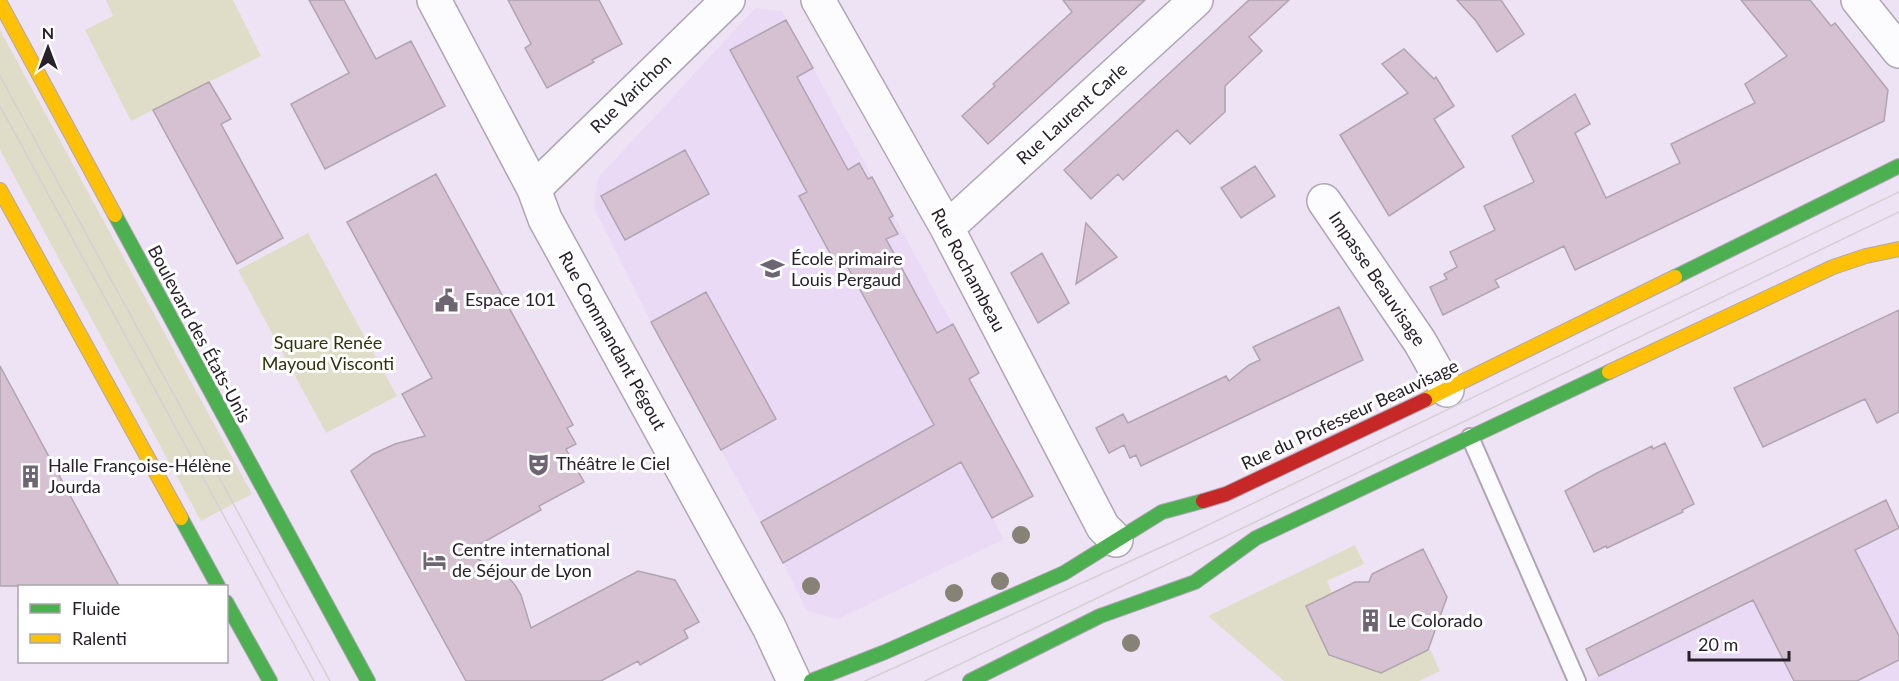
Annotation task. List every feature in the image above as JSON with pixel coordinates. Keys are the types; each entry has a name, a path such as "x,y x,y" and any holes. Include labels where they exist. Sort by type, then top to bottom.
{"street":[{"name":"Rue Commandant Pégout","path":"434,0 534,189 545,219 770,627 794,681"},
{"name":"Rue Varichon","path":"534,189 728,0"},
{"name":"Rue Rochambeau","path":"818,0 947,228 1103,527 1116,540"},
{"name":"Rue Laurent Carle","path":"947,228 1196,0"},
{"path":"1858,0 1899,51"},
{"name":"Boulevard des États-Unis","path":"0,3 368,681"},
{"name":"Rue du Professeur Beauvisage","path":"811,681 885,652 1064,573 1162,512 1226,494 1447,390 1899,166"},
{"path":"0,189 217,585"},
{"name":"Impasse Beauvisage","path":"1324,201 1420,342 1447,390"},
{"path":"970,681 1100,616 1195,582 1256,538 1833,267 1866,256 1899,249"},
{"path":"228,606 270,681"}],"lane":[{"path":"1470,437 1577,681"}],"shaded area":[{"name":"École primaire Louis Pergaud","path":"755,8 782,11 979,373 969,379 1033,496 993,518 1004,539 838,619 807,611 651,322 594,208 598,178"},
{"path":"1899,528 1899,681 1589,681 1787,583"}],"green space":[{"path":"106,0 233,0 261,56 131,121 85,30 113,16"},
{"path":"0,30 252,494 201,521 0,150"},
{"name":"Square Renée Mayoud Visconti","path":"308,233 397,396 326,433 238,270"},
{"path":"1355,545 1364,564 1327,581 1332,593 1306,606 1330,657 1337,653 1376,667 1379,674 1430,649 1440,671 1419,681 1284,681 1208,616"}],"building":[{"path":"309,0 344,0 376,59 411,41 445,106 325,169 291,104 349,73"},
{"path":"508,0 599,0 622,44 547,88 525,48 531,44"},
{"path":"1063,0 1145,0 988,144 962,116 995,86 993,84 1072,12"},
{"path":"1249,0 1289,0 1249,37 1262,51 1225,86 1225,112 1190,144 1177,130 1123,180 1118,174 1091,199 1064,170"},
{"path":"1457,0 1501,0 1524,34 1497,52 1476,21"},
{"path":"1741,0 1810,0 1831,26 1835,23 1888,90 1884,121 1575,270 1564,246 1495,280 1499,287 1443,315 1430,287 1447,279 1444,274 1457,267 1450,252 1495,230 1484,206 1534,182 1512,136 1575,94 1590,124 1575,133 1606,198 1680,163 1671,144 1755,103 1745,84 1787,56"},
{"path":"786,20 813,68 797,77 848,170 859,163 868,179 872,177 893,216 889,218 898,234 886,239 937,333 953,324 979,373 969,379 1033,496 992,518 961,462 783,563 761,522 934,425 846,264 838,268 799,196 807,192 730,50"},
{"path":"1404,49 1434,79 1436,77 1454,106 1434,119 1464,167 1389,216 1340,135 1408,93 1382,64"},
{"path":"209,82 231,119 221,124 283,238 237,264 153,110"},
{"path":"685,150 709,194 625,240 601,196"},
{"path":"1255,166 1275,196 1241,218 1221,188"},
{"path":"436,174 573,425 567,428 576,444 566,449 584,482 539,506 541,510 466,552 508,577 515,585 521,595 531,628 638,571 675,580 699,622 684,630 688,638 640,665 638,661 601,681 466,681 351,471 373,454 395,444 425,436 402,394 432,378 347,222"},
{"path":"1086,223 1117,257 1076,284"},
{"path":"1042,253 1069,303 1038,323 1011,273"},
{"path":"706,292 776,419 721,450 651,322"},
{"path":"1339,307 1363,360 1141,466 1136,455 1130,458 1124,445 1109,453 1096,428 1123,414 1128,423 1226,376 1229,381 1249,365 1260,360 1253,347"},
{"path":"1899,310 1899,412 1877,423 1865,399 1763,447 1734,388"},
{"name":"Halle Françoise-Hélène Jourda","path":"0,366 118,585 0,586"},
{"path":"1665,443 1694,504 1682,510 1683,512 1594,552 1565,491 1652,446 1653,449"},
{"path":"1886,500 1899,528 1855,550 1899,636 1899,660 1857,681 1794,681 1753,600 1599,676 1586,649"},
{"name":"Le Colorado","path":"1423,549 1447,597 1428,650 1381,673 1329,655 1306,606 1355,582 1369,582 1372,574"}],"tram line":[{"path":"0,76 330,681"},
{"path":"0,106 314,681"},
{"path":"865,681 1177,540 1899,192"},
{"path":"925,681 1899,212"}],"traffic: fast":[{"path":"1675,277 1899,166"},
{"path":"115,215 368,681"},
{"path":"970,681 1100,616 1195,582 1256,538 1609,372"},
{"path":"811,681 885,652 1064,573 1162,512 1203,501"},
{"path":"181,518 217,585"},
{"path":"228,606 270,681"}],"traffic: slow":[{"path":"0,3 115,215"},
{"path":"0,190 181,518"},
{"path":"1609,372 1833,267 1866,256 1899,249"},
{"path":"1425,400 1675,277"}],"traffic: jam":[{"path":"1203,501 1226,494 1425,400"}],"place":[{"name":"École primaire Louis Pergaud","path":"773,269"},
{"name":"Espace 101","path":"447,300"},
{"name":"Théâtre le Ciel","path":"538,464"},
{"name":"Halle Françoise-Hélène Jourda","path":"30,476"},
{"name":"Centre international de Séjour de Lyon","path":"434,560"},
{"name":"Le Colorado","path":"1370,621"}]}
